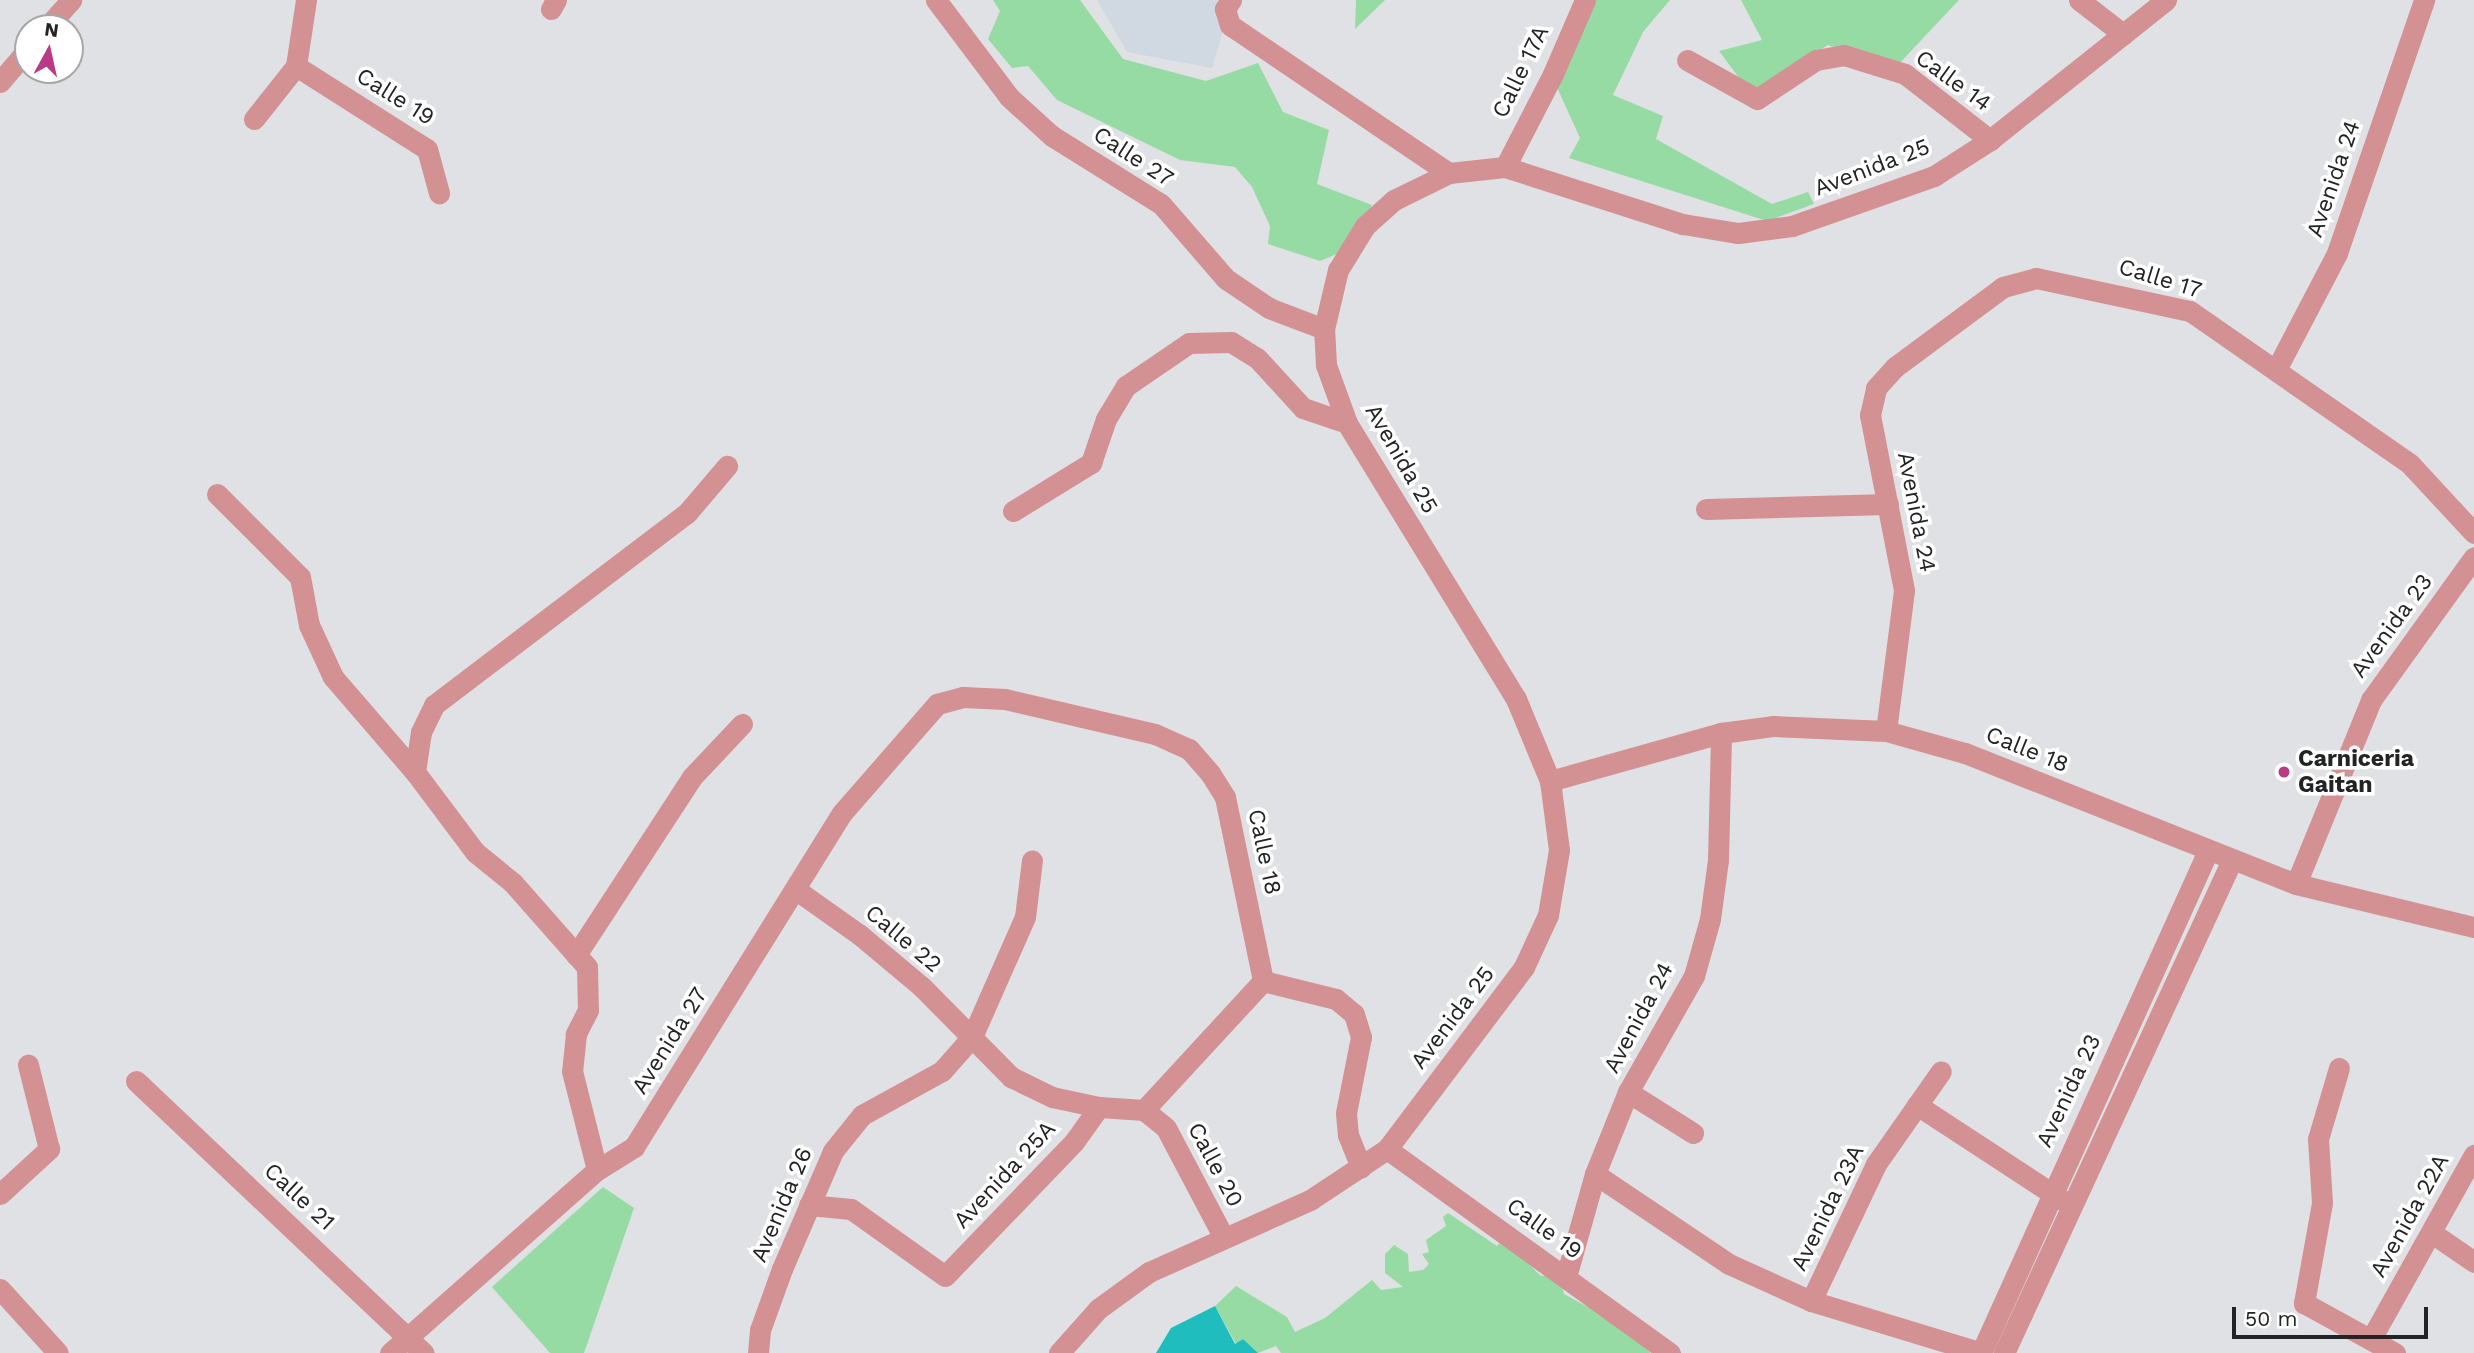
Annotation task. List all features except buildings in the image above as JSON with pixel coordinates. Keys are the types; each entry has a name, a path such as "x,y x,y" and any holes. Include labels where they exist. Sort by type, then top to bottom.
{"street":[{"path":"58,14 71,0"},
{"path":"254,119 296,66 306,0"},
{"name":"Calle 27","path":"936,0 1009,97 1052,136 1161,204 1226,279 1269,308 1324,329"},
{"path":"1231,0 1225,9 1230,25 1449,173"},
{"name":"Calle 17A","path":"1504,167 1553,74 1585,0"},
{"path":"2078,0 2123,34"},
{"name":"Avenida 25","path":"1059,1353 1098,1309 1149,1272 1310,1200 1387,1149 1524,967 1548,915 1559,850 1550,781 1516,699 1347,423 1326,365 1324,329 1338,270 1349,247 1365,226 1394,200 1449,173 1504,167 1683,225 1738,233 1793,226 1934,176 1990,140 2166,0"},
{"name":"Avenida 24","path":"2277,368 2337,253 2424,0"},
{"name":"Calle 14","path":"1687,60 1757,99 1816,60 1844,55 1905,74 1990,140"},
{"path":"0,82 14,66"},
{"name":"Calle 19","path":"296,66 427,149 439,193"},
{"name":"Calle 17","path":"1876,388 1895,367 2003,287 2036,278 2190,311 2277,368 2410,464 2474,533"},
{"path":"1013,511 1091,463 1106,419 1126,386 1189,343 1231,342 1257,358 1303,408 1347,423"},
{"name":"Avenida 24","path":"1876,388 1870,415 1904,590 1886,731"},
{"path":"415,772 421,732 434,705 687,513 727,466"},
{"path":"217,494 300,578 309,625 333,677 415,772 475,852 513,883 587,967 588,1010 576,1034 572,1071 597,1170"},
{"path":"1706,509 1888,504"},
{"name":"Avenida 23","path":"2297,884 2371,700 2474,557"},
{"name":"Calle 18","path":"937,704 963,696 1005,699 1155,734 1189,749 1225,797 1263,981"},
{"name":"Avenida 27","path":"390,1353 597,1170 634,1147 842,813 937,704"},
{"path":"576,955 692,777 742,724"},
{"name":"Calle 18","path":"1550,781 1721,733 1773,726 1886,731 1965,753 2297,884 2474,927"},
{"name":"Avenida 24","path":"1566,1277 1595,1174 1628,1092 1694,976 1710,919 1718,860 1721,733"},
{"name":"Avenida 23","path":"1982,1353 2051,1193 2208,851"},
{"name":"Avenida 26","path":"758,1353 760,1330 833,1151 862,1115 942,1071 972,1037 1025,917 1032,860"},
{"path":"2004,1353 2070,1205 2232,860"},
{"name":"Calle 22","path":"795,889 860,935 972,1037"},
{"path":"972,1037 1011,1077 1052,1097 1099,1107 1144,1110 1263,981 1336,999 1354,1014 1361,1037 1346,1113 1348,1135 1361,1167"},
{"path":"2115,1054 2137,1063"},
{"path":"0,1194 49,1149 29,1065"},
{"path":"2339,1068 2318,1139 2322,1203 2304,1303 2395,1353"},
{"name":"Avenida 23A","path":"1811,1301 1876,1164 1941,1070"},
{"name":"Calle 21","path":"136,1081 410,1336 424,1353"},
{"path":"1628,1092 1693,1133"},
{"path":"1917,1105 2070,1205"},
{"name":"Avenida 25A","path":"809,1205 851,1209 945,1276 1074,1142 1099,1107"},
{"name":"Calle 20","path":"1144,1110 1166,1128 1224,1238"},
{"name":"Calle 19","path":"1387,1149 1670,1353"},
{"name":"Avenida 22A","path":"2371,1339 2432,1233 2444,1203 2474,1155"},
{"path":"1595,1174 1729,1264 1811,1301 1982,1353"},
{"path":"2432,1233 2474,1262"},
{"path":"0,1289 58,1353"}],"shaded area":[{"path":"1097,0 1239,0 1225,24 1212,68 1127,52"}],"green space":[{"path":"993,0 1080,0 1123,59 1206,81 1258,63 1283,112 1329,130 1317,184 1372,205 1351,248 1320,261 1268,244 1270,226 1252,187 1235,167 1180,160 1057,100 1028,66 1012,68 988,39 1000,11"},
{"path":"1356,0 1385,0 1355,29"},
{"path":"1595,0 1670,0 1643,32 1613,95 1663,116 1656,139 1772,204 1808,192 1814,204 1767,221 1569,158 1580,138 1555,83"},
{"path":"1741,0 1959,0 1896,67 1828,45 1751,94 1719,51 1762,40"},
{"path":"603,1187 634,1208 584,1353 550,1353 492,1287"},
{"path":"1448,1213 1497,1246 1503,1239 1541,1276 1559,1274 1564,1294 1619,1324 1651,1353 1281,1353 1276,1346 1258,1353 1243,1339 1236,1344 1215,1306 1236,1286 1287,1317 1295,1332 1325,1318 1372,1280 1381,1290 1403,1287 1385,1273 1385,1254 1394,1245 1408,1254 1409,1272 1423,1270 1429,1264 1422,1254 1429,1252 1426,1240 1446,1226 1443,1217"}],"water":[{"path":"1215,1306 1235,1344 1243,1339 1258,1353 1156,1353 1171,1328"}],"place":[{"name":"Carniceria Gaitan","path":"2284,772"}]}
